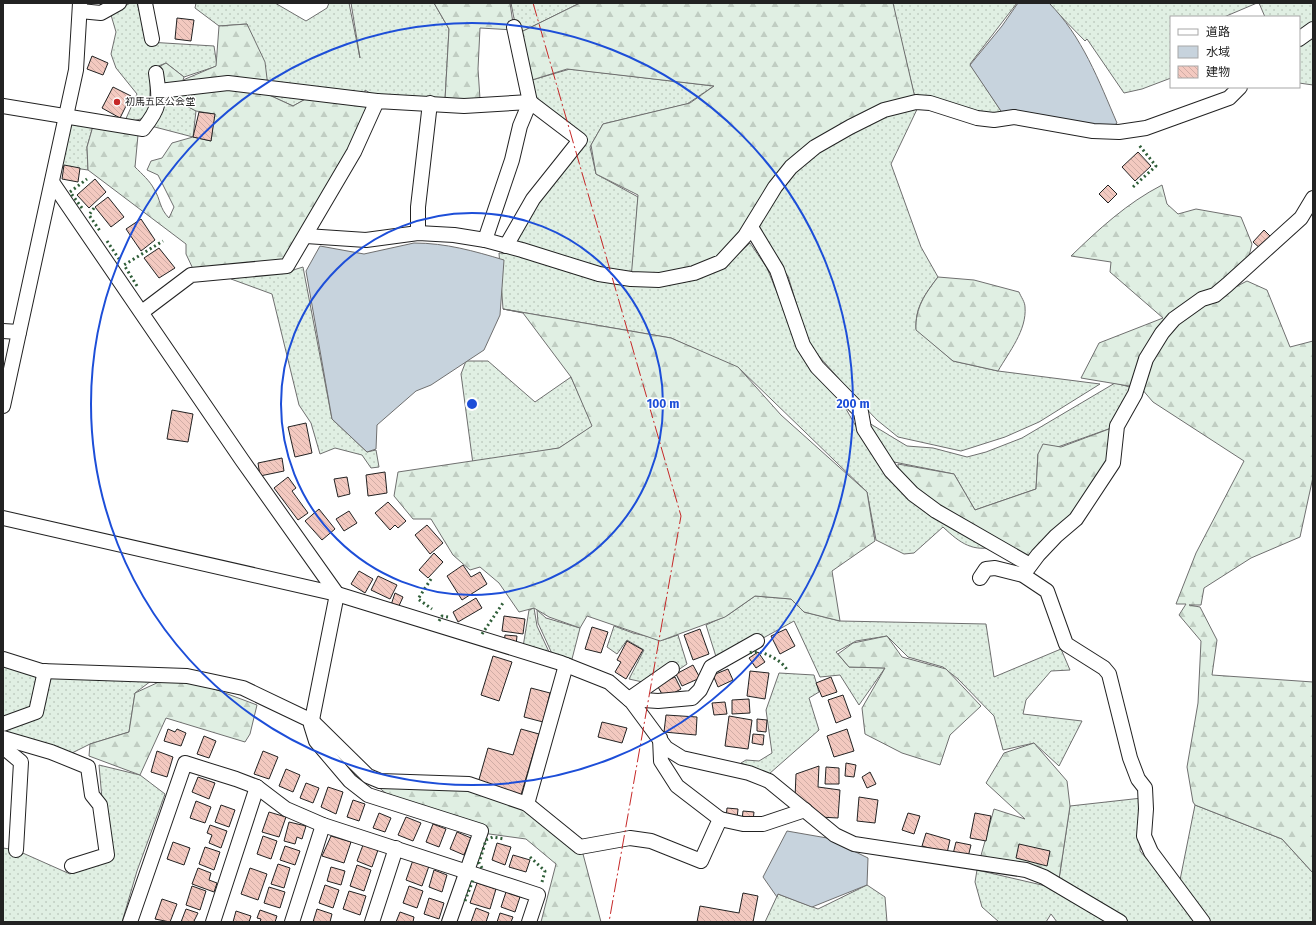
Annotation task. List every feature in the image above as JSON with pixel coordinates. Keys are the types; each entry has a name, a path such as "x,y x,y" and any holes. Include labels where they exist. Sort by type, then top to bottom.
{"street":[{"path":"3,406 76,70 80,7 101,13 119,3"},
{"path":"145,3 152,39"},
{"path":"485,240 512,160 520,126 530,102 514,27"},
{"path":"1300,39 1313,30"},
{"path":"3,106 143,129 154,116 160,99 156,73"},
{"path":"158,91 228,83 376,101 464,106 530,102 580,140 532,199 506,246"},
{"path":"306,236 366,240 418,233 454,235 485,240 599,274 631,279 659,280 694,273 721,262 746,236 774,187 791,167 815,147 884,110 916,102 930,103 982,119 994,120 1014,117 1093,130 1119,132 1146,128 1229,98 1239,88"},
{"path":"142,312 191,275 287,266 354,152 376,101"},
{"path":"418,233 418,206 430,103"},
{"path":"52,182 242,460 337,594 311,725 316,741 350,781 368,795 481,831 449,922"},
{"path":"1027,570 1056,536 1076,519 1113,463 1117,426 1135,394 1146,359 1162,333 1174,319 1202,299 1217,293 1301,218 1313,198"},
{"path":"751,227 777,270 803,345 817,367 861,412 864,429 891,471 913,494 936,511 1027,570 1047,591 1066,644 1104,668 1109,674 1130,758 1138,779 1145,788 1146,809 1144,836 1151,852 1203,922"},
{"path":"3,331 19,332"},
{"path":"3,518 337,594 566,665 609,682 629,699 660,738 666,748 682,758 749,773 769,781 835,834 854,844 1026,870 1044,877 1120,922"},
{"path":"980,578 986,569 995,568 1027,570"},
{"path":"629,699 658,701 692,698 700,690 711,667 757,642"},
{"path":"3,658 21,666 45,671 187,676 243,688 312,721 368,776 380,781 469,784 527,804 580,848 630,838 651,841 701,861 720,819"},
{"path":"527,804 566,665"},
{"path":"629,699 672,669"},
{"path":"3,724 36,712 45,671"},
{"path":"3,738 51,752 88,767 92,795 100,805 107,855 72,866"},
{"path":"660,738 661,761 677,786 720,819 743,824 763,824 805,810"},
{"path":"3,747 21,762 16,850"},
{"path":"130,922 184,763 257,787 286,809 322,825 538,895 529,922"},
{"path":"213,922 257,787"},
{"path":"292,922 322,825"},
{"path":"372,922 396,848"}],"green space":[{"path":"130,3 137,3 148,42 214,46 217,66 184,77 166,63 151,69 149,117 124,123 137,94 116,68 111,54 116,32 111,15"},
{"path":"196,3 275,3 306,21 327,8 329,3 349,3 360,58 351,3 434,3 449,29 445,100 378,98 365,90 365,93 320,91 293,106 269,95 247,24 219,26 195,8"},
{"path":"434,3 510,3 514,30 480,28 478,69 480,99 445,100 449,29"},
{"path":"511,3 580,3 517,34"},
{"path":"580,3 893,3 916,102 838,128 791,167 721,262 631,279 638,195 596,174 591,145 603,124 690,103 714,86 567,69 532,80 515,35"},
{"path":"892,3 1017,3 970,64 1003,114 977,118 920,103 891,164 921,247 938,277 925,295 919,307 916,329 953,361 998,371 1100,384 1039,422 1005,437 961,451 898,437 877,420 857,399 809,345 788,276 751,227 801,159 878,113 916,102"},
{"path":"1048,3 1257,3 1226,16 1170,16 1170,78 1142,89 1124,93 1087,39 1085,41"},
{"path":"1259,3 1313,3 1313,85 1300,83 1300,16 1265,16"},
{"path":"247,24 265,62 269,95 293,106 320,91 377,101 287,266 194,271 186,254 186,244 88,170 87,147 93,126 138,135 135,167 152,186 163,211 169,218 174,207 158,175 147,170 151,161 162,158 172,143 193,137 211,141 214,114 196,111 173,99 176,92 154,89 155,69 166,63 184,77 183,80 216,66 219,26"},
{"path":"570,69 714,86 687,104 603,124 590,147 596,174 638,197 632,276 640,286 685,282 724,267 750,243 767,268 802,354 846,409 865,442 997,546 981,548 967,545 955,538 943,527 914,553 904,554 876,540 867,492 741,370 671,338 503,309 499,253 542,256 511,243 539,194 586,138 535,101 532,80"},
{"path":"163,92 196,111 193,137 151,126"},
{"path":"73,119 93,126 87,147 88,170 60,166"},
{"path":"1162,185 1167,204 1178,214 1196,209 1241,217 1252,244 1246,268 1179,316 1247,281 1267,290 1290,347 1313,341 1313,477 1300,537 1251,558 1204,588 1201,605 1189,605 1200,607 1217,640 1212,675 1313,682 1313,873 1282,839 1195,805 1193,802 1187,767 1198,703 1201,641 1179,615 1186,604 1176,604 1196,553 1244,461 1153,402 1141,388 1081,378 1099,343 1163,318 1110,272 1111,262 1071,256 1125,208"},
{"path":"303,267 332,419 367,452 376,450 379,467 371,468 362,455 335,448 320,454 311,423 299,405 272,294 231,279 227,274 290,271"},
{"path":"938,277 974,280 1019,292 1025,305 1023,324 1016,340 998,371 953,361 916,330 919,308 929,289"},
{"path":"503,309 671,338 738,367 781,415 867,492 875,541 832,571 840,621 804,612 791,599 755,596 725,617 660,641 587,616 580,628 549,617 534,608 519,612 499,583 480,567 470,570 453,555 431,519 413,519 394,496 398,472 559,448 592,426 571,377 523,313"},
{"path":"466,361 488,361 535,402 571,377 593,426 559,448 473,464 461,374"},
{"path":"1115,383 1137,389 1117,426 1038,454 1036,489 975,510 954,474 889,461 869,423 907,446 933,448 967,457 986,452 1022,438"},
{"path":"1117,426 1113,463 1030,565 898,478 898,464 954,474 975,510 1036,489 1038,454 1043,444 1061,447"},
{"path":"755,596 792,599 804,612 840,621 986,624 994,677 1061,649 1070,670 1051,671 1026,700 1023,714 1082,721 1059,766 1034,743 1003,750 994,716 958,679 943,667 908,657 887,636 856,641 836,652 849,667 885,668 859,705 840,675 820,677 794,621 718,663 706,625 728,615"},
{"path":"534,608 537,626 550,654 523,647 529,610"},
{"path":"537,610 546,618 580,628 572,659 554,658 538,623"},
{"path":"614,626 633,633 663,640 678,635 687,664 656,685 629,679 644,650 627,640 617,654 607,647"},
{"path":"887,636 902,657 946,669 981,706 950,735 940,765 902,753 865,734 862,708 885,668 849,667 838,654 853,643"},
{"path":"3,658 41,671 159,675 135,693 129,732 90,744 70,754 3,737"},
{"path":"779,673 814,675 819,692 809,698 819,730 769,774 741,763 746,760 759,761 772,753 766,710"},
{"path":"172,676 217,690 257,705 250,734 245,742 166,718 140,775 89,756 90,744 129,732 135,693"},
{"path":"1034,743 1067,781 1070,806 1059,879 980,859 994,809 1025,819 986,783 1004,753"},
{"path":"99,765 140,775 165,794 137,871 122,922 3,922 3,848 16,850 70,874 107,855"},
{"path":"377,786 472,787 530,812 567,845 583,854 601,922 541,922 556,864 526,839 482,833 388,795"},
{"path":"1142,798 1140,851 1202,922 1057,922 1051,914 1046,922 999,922 982,907 975,882 977,870 1046,886 1059,879 1070,806"},
{"path":"1195,805 1282,839 1313,873 1313,922 1209,922 1179,885"},
{"path":"867,885 885,897 887,922 765,922 778,894 818,909"}],"water":[{"path":"1018,3 1049,3 1061,16 1080,44 1096,75 1117,123 1112,127 1003,114 970,65 1002,26"},
{"path":"414,243 449,246 504,260 500,315 484,350 431,385 416,391 377,425 376,449 367,452 332,419 306,271 320,246 364,254"},
{"path":"787,831 827,838 868,858 867,885 812,907 778,894 777,897 763,877"}],"building":[{"path":"177,18 194,20 191,41 175,39"},
{"path":"92,56 108,63 103,75 87,69"},
{"name":"初馬五区公会堂","path":"113,87 131,96 120,118 102,108"},
{"path":"199,112 215,114 211,141 193,137"},
{"path":"1138,152 1151,166 1135,181 1122,167"},
{"path":"64,165 80,168 78,182 62,179"},
{"path":"95,179 106,192 89,208 77,195"},
{"path":"1108,185 1117,194 1108,203 1099,194"},
{"path":"108,197 124,217 111,227 95,207"},
{"path":"141,219 155,240 141,251 126,229"},
{"path":"1264,230 1272,238 1261,249 1253,242"},
{"path":"159,248 175,268 159,278 144,258"},
{"path":"172,410 193,414 188,442 167,439"},
{"path":"306,423 312,453 295,457 288,427"},
{"path":"282,458 284,471 260,476 258,463"},
{"path":"385,472 387,493 368,496 366,475"},
{"path":"288,477 296,488 292,491 308,513 298,520 274,488"},
{"path":"347,477 350,494 338,497 334,479"},
{"path":"388,502 406,521 398,528 395,525 390,530 375,513"},
{"path":"319,509 335,529 322,540 305,521"},
{"path":"349,511 357,523 344,531 336,519"},
{"path":"427,525 443,543 430,554 415,535"},
{"path":"434,553 443,562 428,578 419,570"},
{"path":"463,565 471,577 480,572 487,584 462,600 447,576"},
{"path":"359,571 373,579 365,593 351,584"},
{"path":"378,576 397,585 390,599 371,590"},
{"path":"395,593 403,597 398,608 391,605"},
{"path":"476,598 482,608 458,622 453,612"},
{"path":"504,616 525,619 523,634 502,631"},
{"path":"592,627 608,632 601,653 585,649"},
{"path":"700,629 709,654 693,660 684,635"},
{"path":"786,629 795,646 780,654 771,636"},
{"path":"505,635 517,636 516,645 504,644"},
{"path":"627,641 643,650 626,679 615,672 621,662 617,660"},
{"path":"758,652 765,662 756,668 749,658"},
{"path":"493,656 512,662 499,701 481,695"},
{"path":"693,665 700,678 682,686 676,674"},
{"path":"728,669 733,680 718,687 713,675"},
{"path":"750,671 769,673 765,699 747,696"},
{"path":"675,677 681,689 664,698 657,685"},
{"path":"831,677 837,692 822,697 816,683"},
{"path":"531,688 550,693 543,722 524,717"},
{"path":"843,695 851,717 836,723 828,700"},
{"path":"749,699 750,713 732,714 732,700"},
{"path":"725,702 727,714 714,715 712,703"},
{"path":"666,715 697,717 696,735 664,732"},
{"path":"729,716 752,720 748,749 725,746"},
{"path":"757,719 767,720 766,732 757,731"},
{"path":"602,722 627,728 622,743 598,737"},
{"path":"168,729 175,732 177,729 186,733 181,746 164,741"},
{"path":"521,729 539,734 521,795 478,783 488,748 513,755"},
{"path":"847,729 854,751 834,757 827,736"},
{"path":"753,734 764,735 763,745 752,743"},
{"path":"204,736 216,741 209,758 197,754"},
{"path":"157,751 173,757 167,777 151,772"},
{"path":"263,751 278,757 269,779 254,774"},
{"path":"846,763 856,765 854,777 845,776"},
{"path":"819,766 818,787 840,790 838,818 819,817 795,798 796,774"},
{"path":"826,767 839,768 839,784 825,784"},
{"path":"286,769 300,775 293,792 279,786"},
{"path":"870,772 876,784 867,788 862,777"},
{"path":"198,777 215,783 209,799 192,792"},
{"path":"306,783 319,788 313,803 300,798"},
{"path":"328,787 343,792 336,814 321,807"},
{"path":"859,797 878,800 875,823 857,821"},
{"path":"353,800 365,804 359,821 347,817"},
{"path":"196,801 211,807 205,823 190,818"},
{"path":"221,805 235,810 229,827 215,822"},
{"path":"727,808 738,809 737,819 726,818"},
{"path":"743,811 754,812 753,821 742,820"},
{"path":"269,812 286,817 279,837 262,832"},
{"path":"379,813 391,818 385,832 373,828"},
{"path":"908,813 920,816 914,834 902,830"},
{"path":"975,813 991,816 986,841 970,838"},
{"path":"406,817 421,823 413,841 398,835"},
{"path":"289,822 306,826 302,839 297,837 295,844 284,841"},
{"path":"433,824 446,829 439,847 426,842"},
{"path":"210,825 227,831 221,848 209,843 212,835 207,833"},
{"path":"457,832 471,838 464,855 450,849"},
{"path":"926,833 950,840 947,853 922,846"},
{"path":"263,836 277,841 271,859 257,854"},
{"path":"331,836 351,842 344,863 322,856"},
{"path":"173,842 190,848 184,865 167,859"},
{"path":"956,842 971,845 968,857 953,854"},
{"path":"497,843 511,847 505,865 492,860"},
{"path":"1019,844 1050,851 1047,866 1016,858"},
{"path":"363,845 378,850 372,867 357,861"},
{"path":"285,846 300,851 295,865 280,860"},
{"path":"205,847 220,852 214,870 199,864"},
{"path":"513,855 530,860 526,872 509,867"},
{"path":"413,860 429,866 422,886 406,880"},
{"path":"278,864 290,868 284,888 271,884"},
{"path":"357,865 371,870 364,891 350,886"},
{"path":"331,867 345,871 341,885 327,881"},
{"path":"198,868 211,873 209,880 217,883 214,892 192,884"},
{"path":"250,868 267,874 258,900 241,894"},
{"path":"434,870 447,875 442,892 429,887"},
{"path":"477,883 496,889 490,909 470,903"},
{"path":"325,885 339,890 333,908 319,903"},
{"path":"192,886 206,891 200,910 186,905"},
{"path":"409,886 423,891 417,908 403,903"},
{"path":"269,887 285,892 280,908 264,903"},
{"path":"349,891 366,896 360,915 343,909"},
{"path":"506,892 520,897 515,912 501,907"},
{"path":"743,893 758,896 753,922 697,922 700,906 739,913"},
{"path":"429,898 444,903 439,919 424,914"},
{"path":"162,899 177,904 170,922 155,919"},
{"path":"476,908 489,913 486,922 471,922"},
{"path":"186,909 198,913 194,921 196,922 181,922"},
{"path":"317,909 332,914 330,922 313,922"},
{"path":"260,910 277,916 275,922 260,922 261,919 257,918"},
{"path":"236,911 251,916 249,922 233,922"},
{"path":"400,912 414,917 413,922 396,922"},
{"path":"500,913 513,917 511,922 497,922"}],"hedge":[{"path":"1133,187 1156,166 1139,145"},
{"path":"82,208 70,192 87,179"},
{"path":"94,208 89,215 100,231"},
{"path":"107,241 119,259"},
{"path":"137,286 124,265 163,241"},
{"path":"431,579 418,599 432,609"},
{"path":"482,634 503,603"},
{"path":"439,621 442,616 448,617"},
{"path":"750,653 759,652 771,656 785,666 787,670"},
{"path":"482,868 479,863 486,840 493,837 504,839"},
{"path":"530,857 545,871 542,882"},
{"path":"465,901 473,880 475,881"}],"power":[{"path":"533,3 681,516 609,922"}],"place":[{"name":"初馬五区公会堂","path":"117,102"}]}
